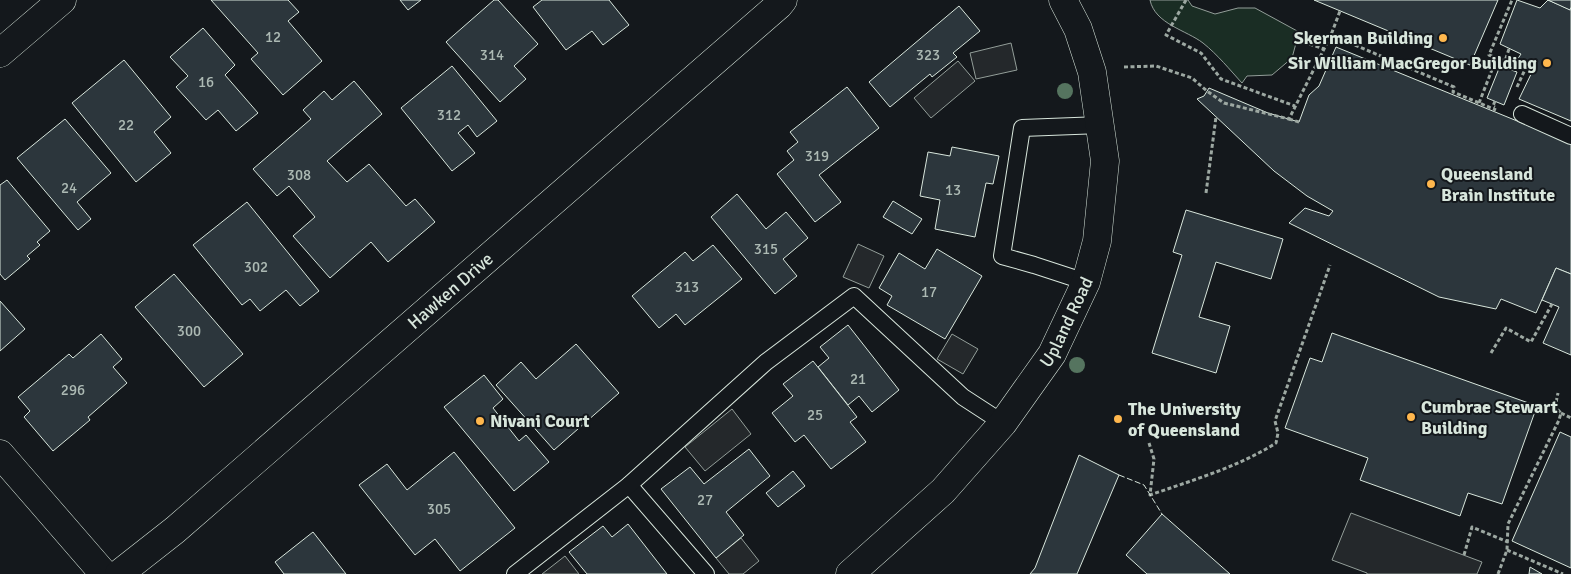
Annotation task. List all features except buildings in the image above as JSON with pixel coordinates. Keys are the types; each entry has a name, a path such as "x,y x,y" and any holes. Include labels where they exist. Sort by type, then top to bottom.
{"street":[{"path":"0,53 62,0"},
{"name":"Upland Road","path":"850,574 943,491 1003,423 1052,354 1086,282 1097,241 1105,161 1092,72 1078,29 1063,0"},
{"name":"Hawken Drive","path":"119,574 175,530 785,2"},
{"path":"0,454 104,574"}],"lane":[{"path":"1522,114 1571,136"},
{"path":"1086,282 1002,256 1022,128 1101,125"},
{"path":"515,574 629,485 766,362 854,296 962,397 1003,423"},
{"path":"629,485 706,574"}],"path":[{"path":"1186,0 1166,35 1202,54 1221,79 1296,106"},
{"path":"1509,49 1505,61 1489,55 1512,0"},
{"path":"1289,118 1331,35 1340,11"},
{"path":"1331,35 1432,78"},
{"path":"1297,40 1324,49"},
{"path":"1479,103 1497,57"},
{"path":"1516,91 1527,65"},
{"path":"1130,66 1156,66 1192,78 1207,92 1224,103 1299,122"},
{"path":"1206,193 1216,117"},
{"path":"1149,443 1154,459 1150,495 1211,473 1263,451 1276,442 1278,433 1275,421 1330,266"},
{"path":"1491,353 1506,328 1531,342 1552,304"},
{"path":"1558,393 1555,407 1561,413 1571,418"},
{"path":"1498,574 1507,550 1508,524 1561,413"},
{"path":"1464,554 1472,528 1508,542"},
{"path":"1507,550 1563,574"}],"green space":[{"path":"1150,0 1188,0 1192,6 1215,14 1238,8 1255,8 1299,32 1292,58 1272,75 1247,76 1242,83 1203,43 1164,21 1153,8"}],"shaded area":[{"path":"1011,43 1017,70 976,79 970,53"},
{"path":"958,61 975,81 931,118 914,98"},
{"path":"858,244 884,256 869,288 843,277"},
{"path":"952,334 978,349 963,374 937,359"},
{"path":"732,409 751,434 705,471 685,447"},
{"path":"1351,513 1482,562 1477,574 1367,574 1332,560"},
{"path":"741,538 759,561 743,574 729,574 716,558"},
{"path":"565,556 579,574 542,574"}],"fence":[{"path":"1119,475 1144,485 1162,514"}],"place":[{"name":"Skerman Building","path":"1443,38"},
{"name":"Sir William MacGregor Building","path":"1547,63"},
{"name":"Queensland Brain Institute","path":"1431,184"},
{"name":"Cumbrae Stewart Building","path":"1411,417"},
{"name":"The University of Queensland","path":"1118,419"},
{"name":"Nivani Court","path":"480,421"}]}
